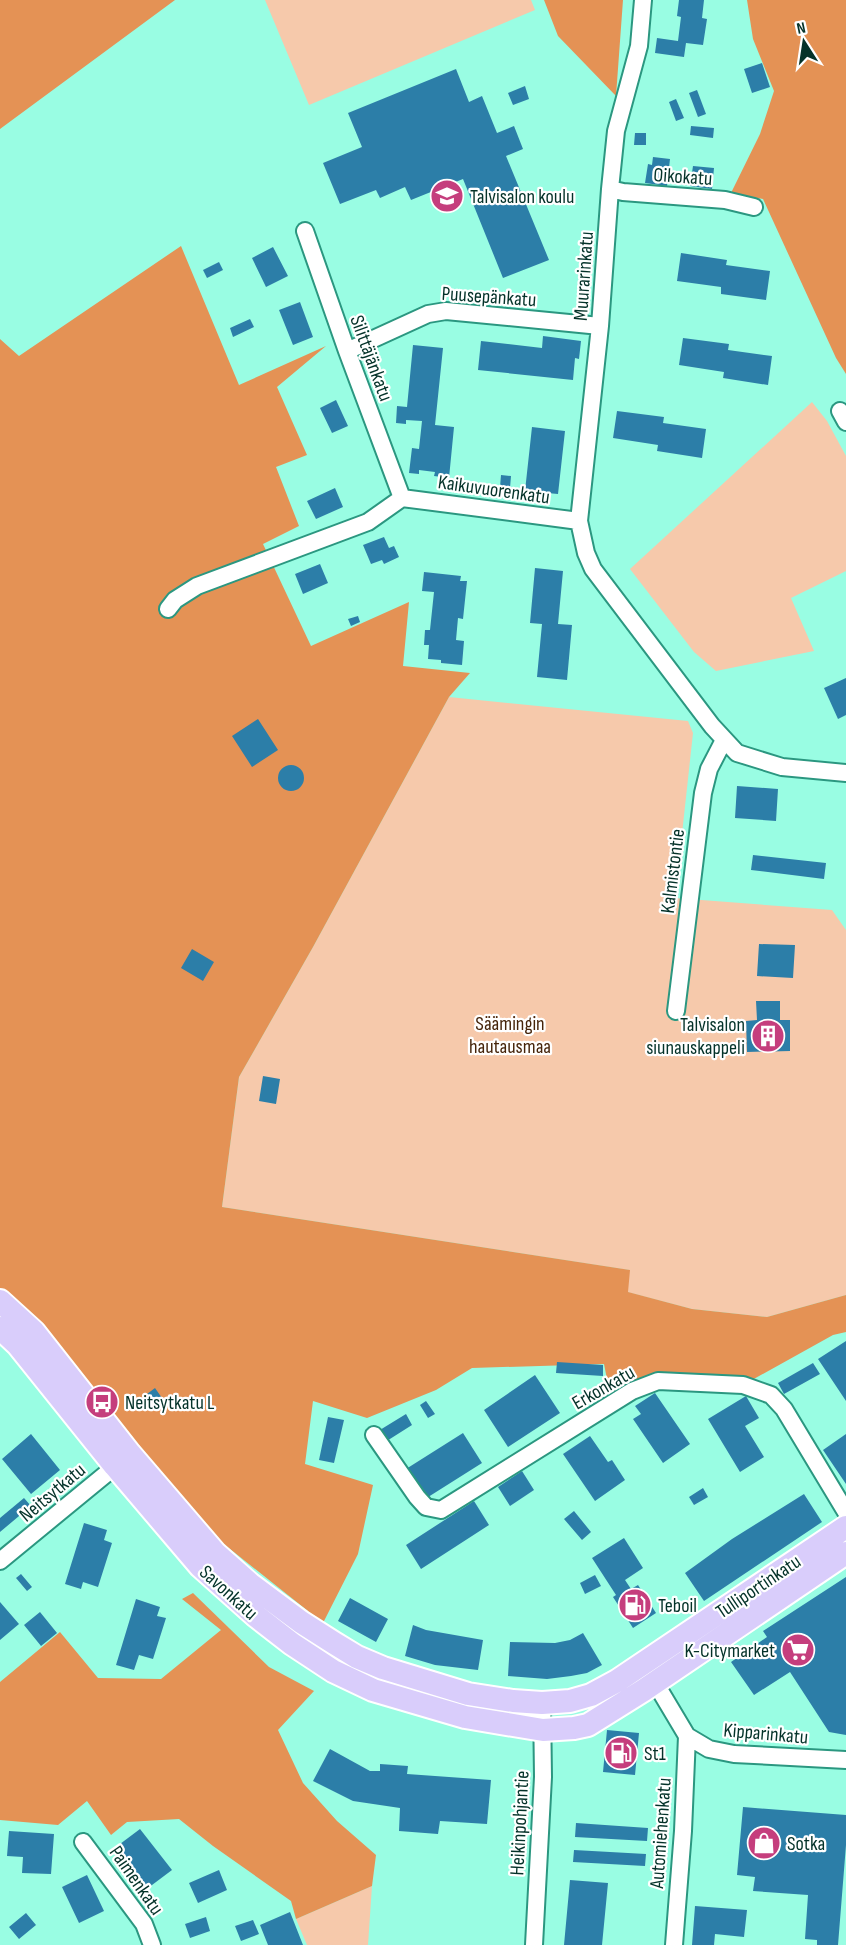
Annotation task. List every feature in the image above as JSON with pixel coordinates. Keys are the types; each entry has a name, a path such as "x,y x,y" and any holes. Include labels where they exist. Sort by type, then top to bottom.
{"main road":[{"name":"Savonkatu","path":"0,1301 34,1332 200,1566 256,1616 292,1644 333,1671 373,1690 465,1717 543,1730"},
{"name":"Savonkatu","path":"0,1328 123,1460 216,1553 250,1584 301,1622 357,1657 383,1668 468,1694 542,1703"},
{"name":"Tulliportinkatu","path":"543,1730 588,1725 649,1673 846,1527"},
{"name":"Tulliportinkatu","path":"542,1703 570,1701 591,1695 616,1681 649,1673 846,1553"}],"street":[{"name":"Muurarinkatu","path":"579,521 600,326 609,189 616,131 639,46 643,0"},
{"name":"Oikokatu","path":"609,189 725,200 754,207"},
{"name":"Silittäjänkatu","path":"305,231 402,498"},
{"name":"Puusepänkatu","path":"347,351 428,314 447,311 600,326"},
{"name":"Kaikuvuorenkatu","path":"402,498 579,521"},
{"path":"168,609 175,600 197,586 368,522 402,498"},
{"path":"579,521 586,553 593,569 712,726 737,753 782,767 846,773"},
{"name":"Kalmistontie","path":"676,1011 703,793 709,769 724,740"},
{"name":"Erkonkatu","path":"374,1435 417,1497 426,1507 441,1510 632,1391 658,1381 743,1385 771,1395 784,1409 846,1512"},
{"name":"Neitsytkatu","path":"0,1562 123,1460"},
{"path":"649,1673 687,1736"},
{"name":"Heikinpohjantie","path":"534,1945 543,1777 542,1703"},
{"name":"Kipparinkatu","path":"687,1736 709,1749 734,1754 846,1760"},
{"name":"Automiehenkatu","path":"674,1945 683,1831 687,1736"},
{"name":"Paimenkatu","path":"83,1842 144,1924 152,1945"}],"green space":[{"path":"265,0 531,0 535,10 309,105"},
{"path":"812,402 827,421 846,456 846,571 791,598 814,651 716,671 694,652 630,569"},
{"name":"Säämingin hautausmaa","path":"449,697 688,721 693,733 675,898 832,910 846,930 846,1295 767,1317 692,1309 627,1292 629,1270 222,1207 239,1077 313,947"},
{"path":"372,1886 368,1945 307,1945 296,1919"}],"shaded area":[{"path":"0,0 175,0 0,129"},
{"path":"544,0 623,0 616,96 558,36"},
{"path":"747,0 846,0 846,374 836,358 763,199 731,193 760,134 774,91 753,39"},
{"path":"181,246 239,385 326,346 277,387 307,455 276,467 299,526 263,544 311,646 409,602 403,666 470,673 449,697 313,947 239,1077 222,1207 630,1270 628,1292 692,1309 767,1317 846,1295 846,1332 833,1335 743,1385 658,1381 612,1404 604,1364 472,1368 436,1390 367,1418 313,1401 305,1464 373,1485 358,1554 323,1623 215,1537 160,1475 41,1324 0,1289 0,339 19,356"},
{"path":"193,1593 269,1667 314,1691 278,1730 303,1783 337,1821 376,1855 372,1886 296,1919 291,1901 179,1819 127,1822 111,1835 87,1801 58,1825 0,1820 0,1682 60,1632 98,1678 161,1679 221,1630 182,1599"}],"building":[{"path":"679,0 704,0 702,18 707,19 703,45 686,43 684,57 655,53 657,38 678,41 681,17 677,16"},
{"path":"762,63 770,87 752,93 744,69"},
{"path":"456,69 469,102 482,96 497,133 514,126 523,149 506,156 549,260 503,278 463,179 411,200 405,187 380,198 376,190 340,204 323,163 362,147 348,113"},
{"path":"525,86 529,99 513,105 508,93"},
{"path":"697,90 706,114 698,117 689,93"},
{"path":"676,99 684,118 676,121 669,102"},
{"path":"691,126 714,128 713,138 690,135"},
{"path":"635,133 646,133 646,145 634,145"},
{"path":"653,157 670,159 667,186 645,183 648,164 652,165"},
{"path":"693,166 714,168 712,189 690,186"},
{"path":"273,247 288,276 266,287 252,258"},
{"path":"681,253 727,260 726,265 770,271 766,300 721,294 721,287 677,281"},
{"path":"219,262 223,270 207,278 203,270"},
{"path":"300,302 313,337 293,345 279,310"},
{"path":"250,319 254,327 233,337 230,328"},
{"path":"543,336 581,341 579,359 575,358 573,380 478,370 481,341 542,348"},
{"path":"683,338 729,344 728,350 772,356 768,385 723,378 724,372 679,365"},
{"path":"413,345 443,348 435,425 454,427 449,478 434,476 435,472 419,470 419,474 409,473 412,448 419,449 422,421 406,420 406,424 396,423 397,406 407,407"},
{"path":"336,400 348,426 332,433 320,408"},
{"path":"617,411 664,417 663,423 706,429 702,458 657,451 658,445 613,438"},
{"path":"532,427 565,431 558,494 525,491"},
{"path":"501,475 511,476 510,488 500,487"},
{"path":"335,488 343,507 316,519 307,501"},
{"path":"384,537 389,548 394,546 399,557 384,564 382,560 371,564 363,545"},
{"path":"320,564 328,583 303,594 295,574"},
{"path":"535,568 563,571 558,624 572,625 567,680 537,677 542,624 530,623"},
{"path":"424,572 461,576 460,581 467,581 463,619 458,618 456,640 464,641 462,665 428,659 429,645 424,645 425,630 430,630 434,592 422,591"},
{"path":"358,616 360,622 351,626 348,619"},
{"path":"846,678 846,715 838,719 824,688"},
{"path":"258,719 278,750 252,767 232,736"},
{"path":"291,765 300,769 304,778 300,787 291,791 282,787 278,778 282,769"},
{"path":"737,786 778,789 776,821 735,818"},
{"path":"753,855 826,863 824,879 751,870"},
{"path":"759,944 795,945 793,978 757,976"},
{"path":"192,949 214,962 203,981 181,968"},
{"name":"Talvisalon siunauskappeli","path":"756,1001 780,1001 780,1020 790,1020 790,1051 747,1052 746,1021 757,1020"},
{"path":"263,1076 280,1079 276,1104 259,1101"},
{"path":"846,1341 846,1401 818,1359"},
{"path":"557,1362 603,1365 603,1376 556,1373"},
{"path":"813,1363 820,1374 784,1394 778,1383"},
{"path":"535,1375 560,1413 508,1447 484,1410"},
{"path":"155,1388 162,1398 154,1403 147,1394"},
{"path":"655,1393 690,1444 663,1463 633,1419 641,1414 635,1406"},
{"path":"746,1396 759,1418 745,1426 764,1457 740,1472 708,1419"},
{"path":"426,1401 435,1414 428,1418 420,1405"},
{"path":"406,1414 412,1425 382,1444 375,1433"},
{"path":"328,1417 344,1420 334,1463 319,1460"},
{"path":"463,1433 482,1463 425,1499 406,1469"},
{"path":"31,1434 60,1470 31,1494 2,1459"},
{"path":"846,1434 846,1484 823,1450"},
{"path":"590,1436 608,1462 612,1460 625,1480 595,1501 563,1454"},
{"path":"522,1471 534,1490 510,1506 498,1487"},
{"path":"703,1488 708,1497 694,1505 689,1497"},
{"path":"804,1494 822,1522 704,1601 685,1573 732,1539"},
{"path":"24,1498 31,1506 0,1532 0,1518"},
{"path":"474,1501 489,1525 421,1569 406,1545"},
{"path":"574,1511 591,1532 582,1540 564,1519"},
{"path":"84,1523 107,1530 104,1540 112,1543 98,1587 83,1582 81,1589 65,1584"},
{"path":"624,1538 643,1568 625,1580 631,1589 638,1585 656,1613 633,1628 613,1597 616,1595 592,1558"},
{"path":"21,1574 32,1587 27,1591 16,1578"},
{"path":"595,1575 601,1586 585,1594 580,1583"},
{"name":"K-Citymarket","path":"846,1577 846,1735 829,1732 790,1672 754,1695 731,1662 767,1637 763,1631"},
{"path":"350,1598 388,1619 376,1642 338,1621"},
{"path":"136,1599 160,1607 157,1616 166,1618 153,1659 139,1655 134,1670 116,1665"},
{"path":"0,1602 19,1624 0,1640"},
{"path":"40,1612 57,1633 41,1646 24,1625"},
{"path":"413,1625 426,1630 483,1640 478,1670 435,1665 405,1656"},
{"path":"583,1633 602,1665 587,1673 547,1679 508,1676 510,1642 555,1643 570,1640"},
{"name":"St1","path":"607,1730 639,1733 635,1775 603,1772"},
{"path":"330,1749 370,1771 380,1771 380,1764 408,1766 407,1774 491,1780 487,1824 440,1821 438,1834 399,1831 400,1808 353,1801 313,1781"},
{"path":"743,1807 846,1815 846,1845 838,1945 817,1945 817,1940 805,1939 808,1895 753,1891 755,1877 737,1875"},
{"path":"576,1823 648,1828 647,1841 575,1837"},
{"path":"140,1829 172,1870 148,1888 116,1847"},
{"path":"9,1831 54,1834 51,1874 22,1873 23,1857 7,1856"},
{"path":"574,1850 646,1854 645,1866 573,1862"},
{"path":"219,1870 227,1890 198,1903 189,1883"},
{"path":"87,1875 104,1911 79,1923 62,1887"},
{"path":"570,1880 608,1883 602,1945 564,1945"},
{"path":"695,1906 747,1910 744,1937 715,1934 714,1945 692,1945"},
{"path":"290,1912 303,1945 268,1945 260,1925"},
{"path":"26,1913 36,1925 19,1939 9,1927"},
{"path":"206,1917 210,1931 190,1938 185,1924"},
{"path":"253,1920 259,1934 241,1941 235,1926"}],"place":[{"name":"Talvisalon koulu","path":"447,196"},
{"name":"Talvisalon siunauskappeli","path":"768,1036"},
{"name":"Neitsytkatu L","path":"102,1402"},
{"name":"Teboil","path":"635,1605"},
{"name":"K-Citymarket","path":"798,1650"},
{"name":"St1","path":"621,1753"},
{"name":"Sotka","path":"764,1843"}]}
